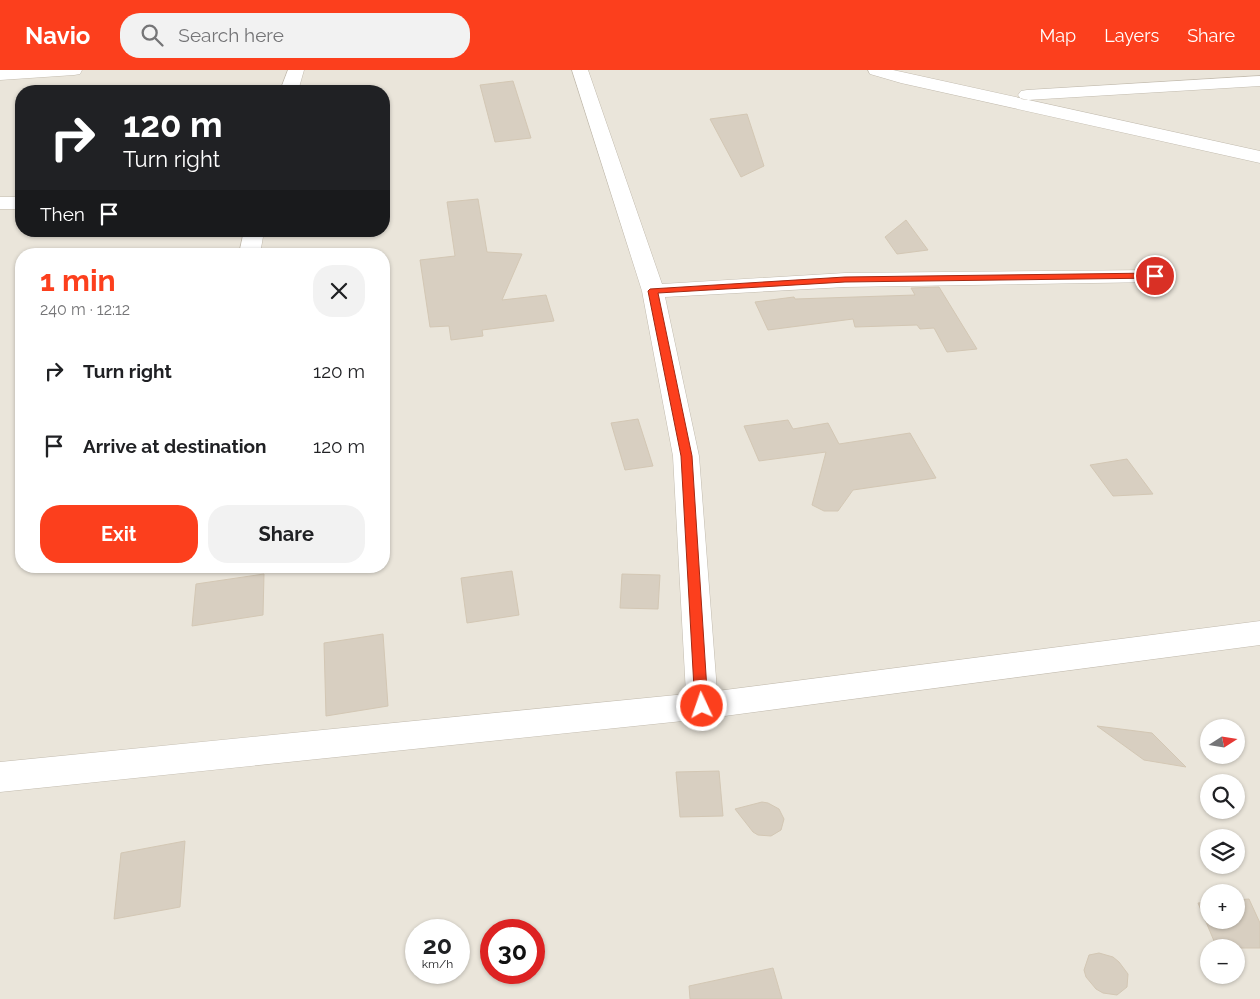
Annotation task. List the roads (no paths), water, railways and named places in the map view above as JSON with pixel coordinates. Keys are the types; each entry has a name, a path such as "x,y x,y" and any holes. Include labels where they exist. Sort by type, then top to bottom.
{"street":[{"path":"0,75 74,70"},
{"path":"291,85 296,70"},
{"path":"580,70 653,291 686,456 702,706"},
{"path":"876,70 901,78 996,97 1260,157"},
{"path":"996,97 1260,81"},
{"path":"0,203 15,203"},
{"path":"653,291 845,280 1155,276"},
{"path":"0,778 702,706 1260,632"}]}
